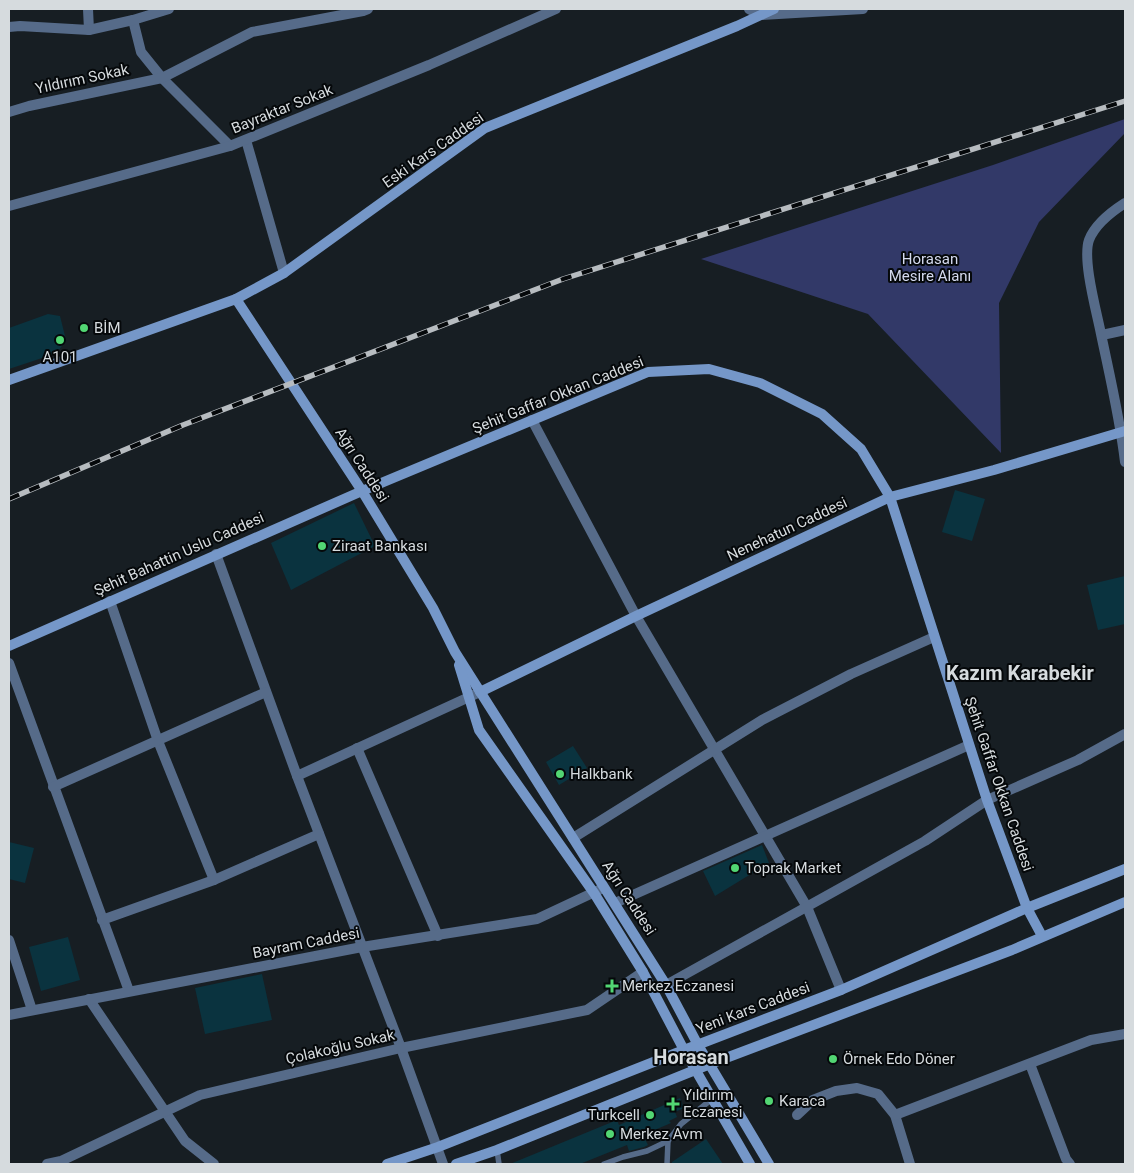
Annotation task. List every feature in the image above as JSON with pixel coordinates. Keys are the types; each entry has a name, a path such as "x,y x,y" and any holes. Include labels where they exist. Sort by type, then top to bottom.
{"main road":[{"name":"Eski Kars Caddesi","path":"9,380 236,299 284,273 485,128 737,26 774,9"},
{"name":"Ağrı Caddesi","path":"236,299 362,491 433,608 455,652 666,985 698,1045 769,1164"},
{"name":"Şehit Gaffar Okkan Caddesi","path":"362,491 648,372 709,369 760,383 822,414 861,449 890,497 987,800 1027,908 1042,936"},
{"name":"Nenehatun Caddesi","path":"480,692 636,616 890,497 994,470 1124,431"},
{"name":"Şehit Bahattin Uslu Caddesi","path":"9,646 110,600 362,491"},
{"name":"Ağrı Caddesi","path":"455,652 479,730 594,893 643,972 695,1070 750,1164"},
{"name":"Yeni Kars Caddesi","path":"387,1164 438,1147 842,990 1027,908 1125,869"},
{"path":"456,1164 497,1150 710,1064 1012,950 1125,902"}],"street":[{"path":"88,9 89,30"},
{"path":"9,27 89,30 134,20 169,9"},
{"name":"Yıldırım Sokak","path":"9,112 29,106 162,78 252,32 368,9"},
{"name":"Bayraktar Sokak","path":"9,206 230,146 429,65 556,9"},
{"path":"750,9 760,15 863,9"},
{"path":"134,20 141,52 162,78 230,146"},
{"path":"246,140 284,273"},
{"path":"1125,203 1110,212 1097,226 1089,241 1087,255 1102,335 1124,431 1125,462"},
{"path":"1102,335 1125,330"},
{"path":"532,420 636,616 807,906 842,990"},
{"path":"216,554 443,1164"},
{"path":"110,600 158,741 214,880"},
{"path":"573,838 762,720 851,674 934,637"},
{"path":"9,663 128,991"},
{"path":"53,787 266,692"},
{"path":"298,776 480,692"},
{"path":"666,985 925,841 987,800 1078,760 1125,734"},
{"path":"615,904 969,745"},
{"path":"357,748 438,936"},
{"path":"102,920 214,880 320,834"},
{"name":"Bayram Caddesi","path":"9,1015 362,947 537,919 604,887"},
{"path":"9,940 32,1010"},
{"name":"Çolakoğlu Sokak","path":"47,1164 61,1161 200,1095 401,1048 587,1010 643,972"},
{"path":"89,999 185,1141 214,1164"},
{"path":"895,1115 1092,1040 1125,1034"},
{"path":"1030,1064 1066,1159 1070,1164"},
{"path":"797,1116 814,1100 836,1091 857,1088 878,1094 895,1115 910,1164"}],"lane":[{"path":"604,1164 623,1157 647,1152 668,1141 681,1124 712,1099"},
{"path":"667,1164 668,1141"},
{"path":"497,1150 499,1164"}],"green space":[{"name":"Horasan Mesire Alanı","path":"1125,119 1125,133 1039,222 999,303 1001,453 868,314 701,259 993,165"}],"building":[{"path":"48,314 60,316 66,340 57,353 9,369 9,328"},
{"path":"955,490 985,499 972,541 942,532"},
{"path":"354,503 375,546 291,590 271,543"},
{"path":"1125,576 1125,624 1098,630 1087,585"},
{"path":"573,746 587,768 559,785 546,762"},
{"path":"9,842 34,848 25,883 9,879"},
{"path":"762,845 769,863 715,896 703,871"},
{"path":"68,937 80,980 41,991 29,947"},
{"path":"262,974 272,1020 205,1034 195,988"},
{"path":"680,1098 684,1108 675,1112 677,1117 669,1121 671,1123 643,1135 648,1145 644,1147 629,1151 627,1145 580,1164 510,1164 617,1120 619,1125"},
{"path":"706,1139 723,1164 672,1164 672,1162"}],"railway":[{"path":"9,499 183,425 563,279 1125,101"}],"place":[{"name":"BİM","path":"84,328"},
{"name":"A101","path":"60,340"},
{"name":"Ziraat Bankası","path":"322,546"},
{"name":"Halkbank","path":"560,774"},
{"name":"Toprak Market","path":"735,868"},
{"name":"Merkez Eczanesi","path":"612,986"},
{"name":"Örnek Edo Döner","path":"833,1059"},
{"name":"Karaca","path":"769,1101"},
{"name":"Yıldırım Eczanesi","path":"673,1104"},
{"name":"Turkcell","path":"650,1115"},
{"name":"Merkez Avm","path":"610,1134"}],"district":[{"name":"Kazım Karabekir","path":"1020,673"},
{"name":"Horasan","path":"691,1057"}]}
